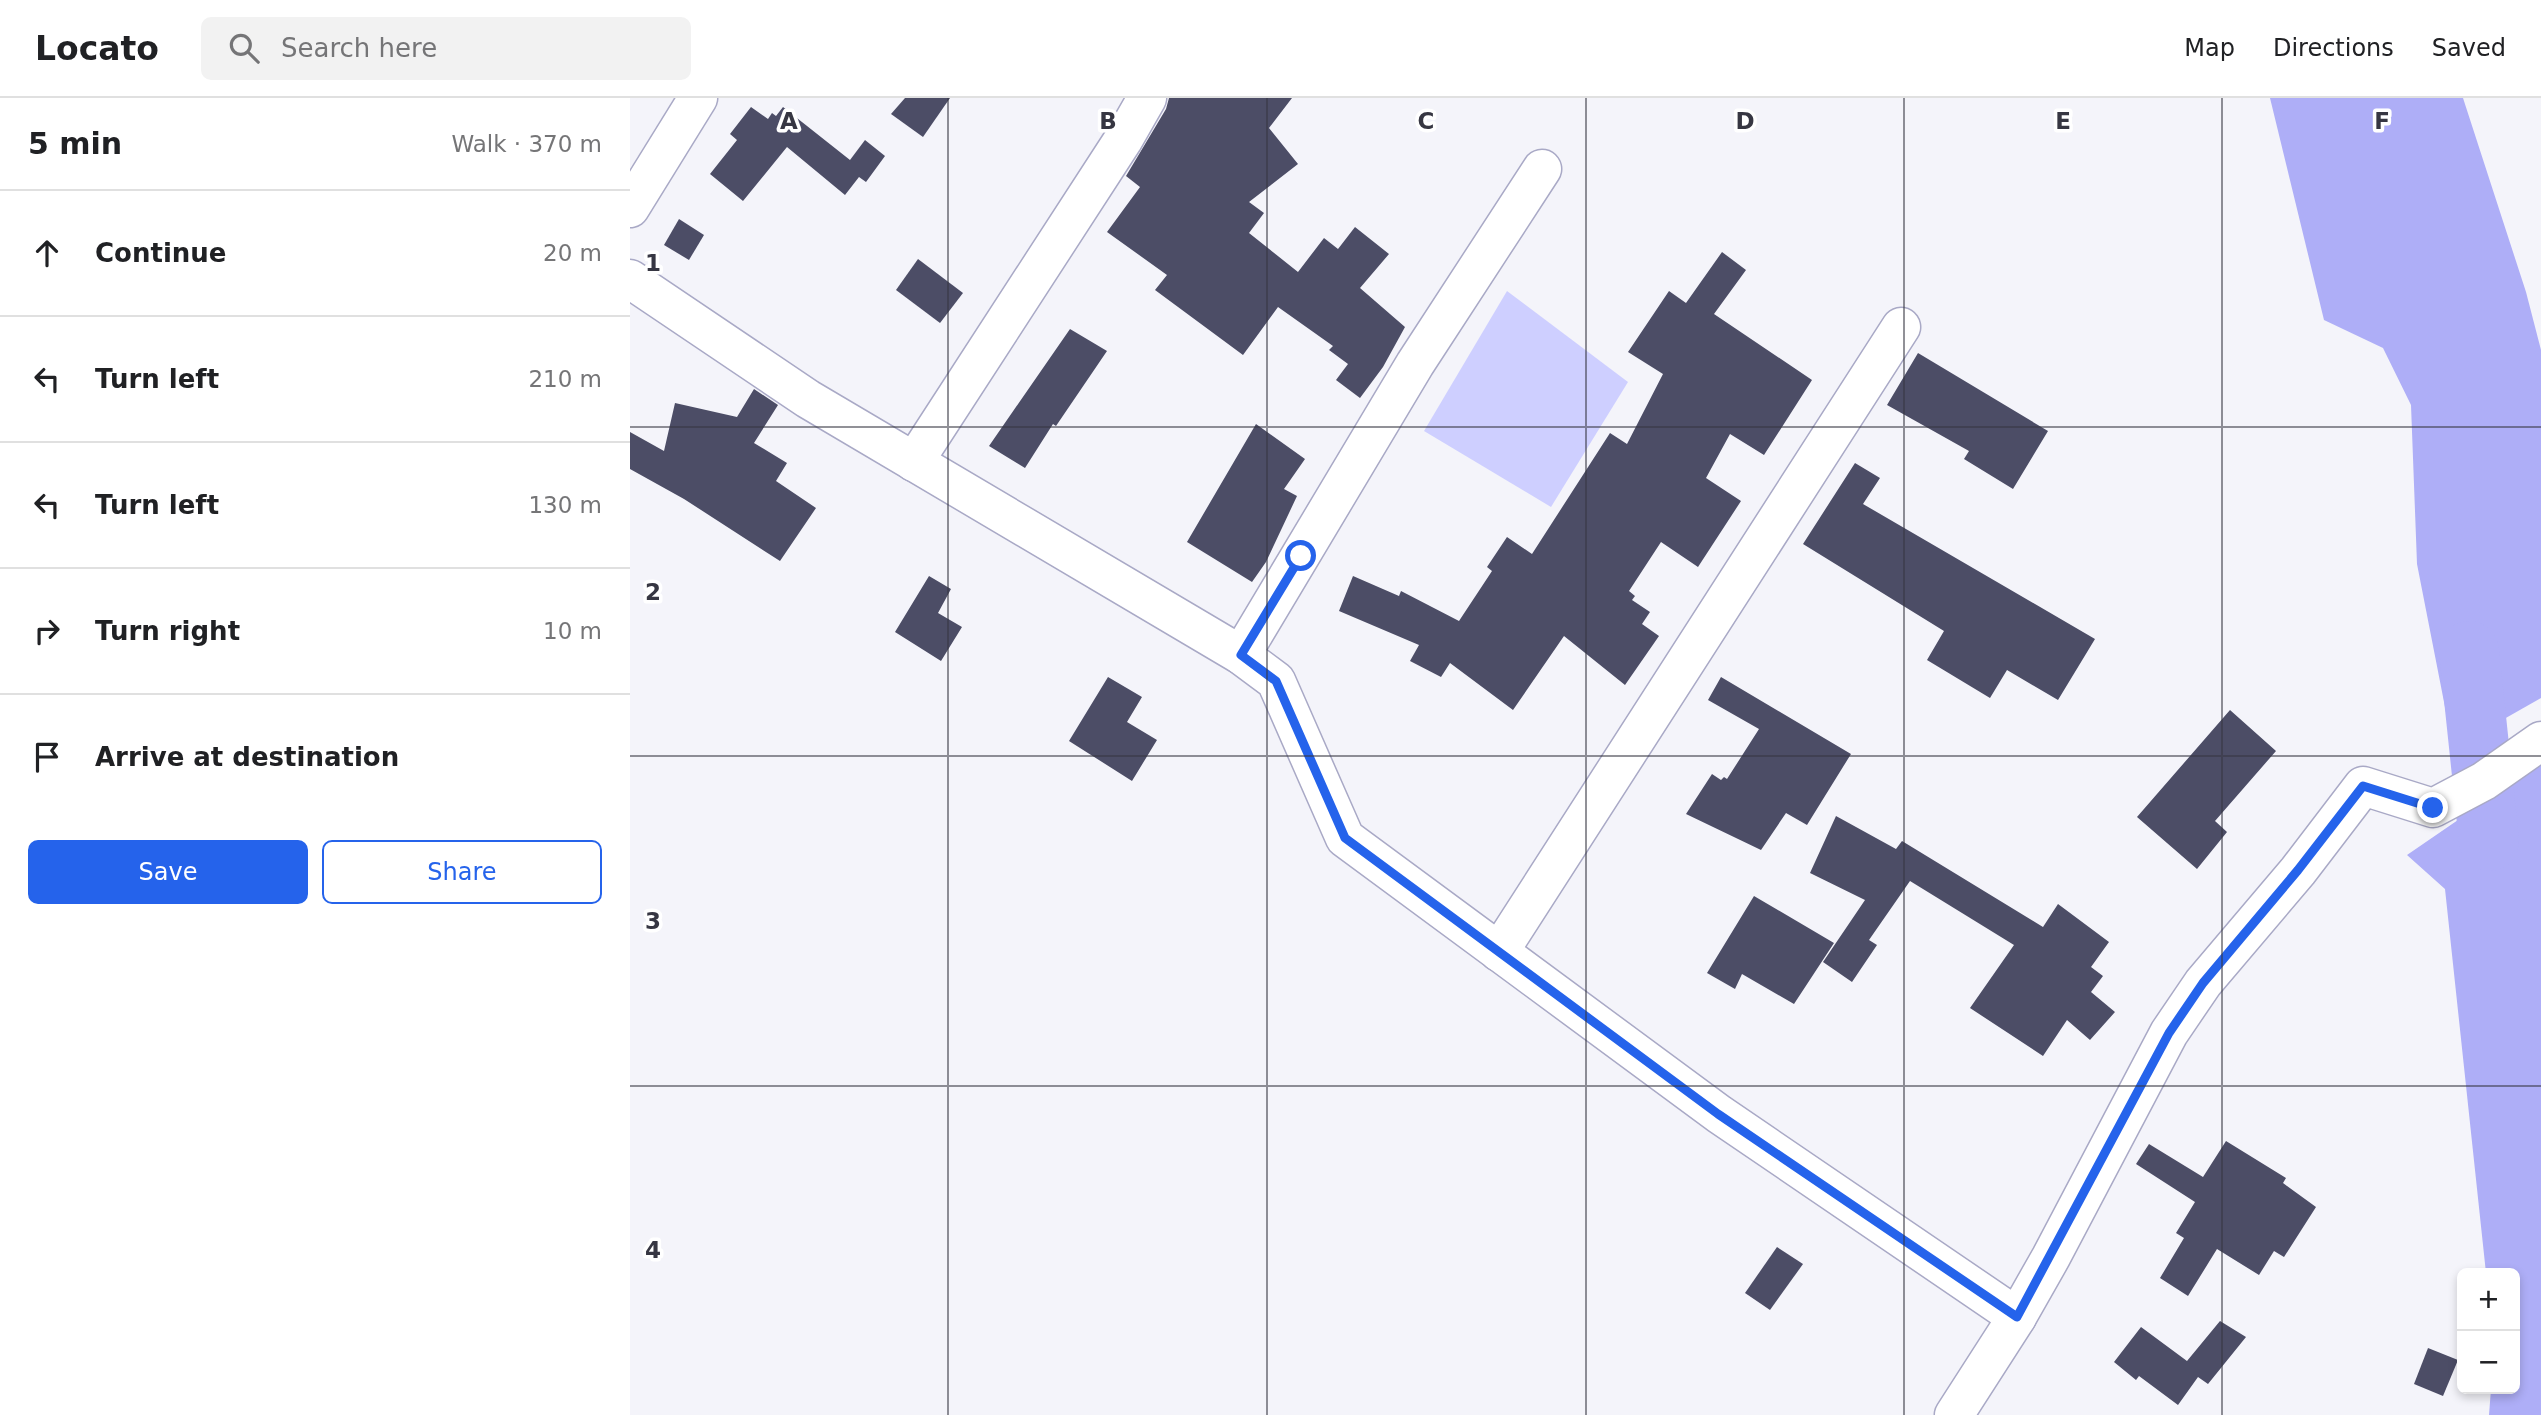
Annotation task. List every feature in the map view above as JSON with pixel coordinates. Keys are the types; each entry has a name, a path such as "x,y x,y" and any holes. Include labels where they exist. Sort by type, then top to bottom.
{"street":[{"path":"630,208 698,98"},
{"path":"914,462 1123,140 1147,98"},
{"path":"1241,655 1415,364 1542,169"},
{"path":"630,279 808,399 1241,655 1276,681 1345,838 1718,1114 2017,1317"},
{"path":"1499,953 1901,327"},
{"path":"1954,1415 2017,1317 2169,1033 2203,983 2290,880 2363,786 2433,808 2484,781 2541,741"}],"shaded area":[{"path":"2270,98 2463,98 2526,292 2541,350 2541,698 2453,748 2417,564 2411,405 2383,348 2324,320"},
{"path":"1507,291 1628,382 1551,507 1424,431"},
{"path":"2541,763 2541,1415 2489,1415 2491,1394 2520,1394 2520,1268 2485,1268 2445,889 2407,855"}],"building":[{"path":"905,98 950,98 923,137 891,114"},
{"path":"1169,98 1292,98 1269,128 1298,164 1249,202 1264,213 1249,233 1298,272 1324,238 1338,249 1355,227 1389,254 1360,288 1405,327 1383,367 1360,398 1336,380 1348,364 1329,350 1333,346 1278,307 1243,355 1155,290 1167,275 1107,232 1140,187 1126,176 1166,109"},
{"path":"751,107 768,119 772,113 776,116 783,107 850,160 865,140 885,156 866,182 859,177 845,195 787,147 743,201 710,174 737,140 730,134"},
{"path":"679,219 704,235 689,260 664,245"},
{"path":"1722,252 1746,270 1714,314 1812,380 1764,455 1730,434 1706,478 1741,501 1698,567 1661,542 1629,591 1635,596 1632,600 1650,612 1642,624 1659,636 1625,685 1564,636 1513,710 1450,663 1441,677 1410,661 1419,645 1339,611 1353,576 1399,596 1401,591 1459,621 1492,571 1487,567 1507,537 1532,554 1610,433 1627,444 1663,374 1628,352 1669,291 1686,303"},
{"path":"918,259 963,293 940,323 896,290"},
{"path":"1070,329 1107,351 1056,426 1053,424 1025,468 989,446"},
{"path":"1918,353 2048,431 2013,489 1964,459 1969,451 1887,405"},
{"path":"754,389 778,405 754,443 787,463 776,481 816,508 780,561 684,499 630,469 630,432 664,451 675,403 737,417"},
{"path":"1256,424 1305,459 1284,489 1297,496 1266,562 1252,582 1187,542"},
{"path":"1855,463 1880,478 1863,504 2095,639 2058,700 2007,670 1990,698 1927,660 1944,631 1803,544"},
{"path":"929,576 951,589 938,613 962,627 941,661 895,632"},
{"path":"1108,677 1142,697 1127,722 1157,740 1132,781 1069,741"},
{"path":"1721,677 1851,754 1807,825 1786,813 1761,850 1686,814 1712,774 1721,780 1724,777 1727,779 1759,729 1708,700"},
{"path":"2230,710 2276,751 2215,821 2227,832 2197,869 2137,817"},
{"path":"1836,816 1896,849 1902,841 2043,927 2058,904 2109,942 2091,967 2103,976 2091,992 2115,1012 2090,1040 2067,1020 2043,1056 1970,1008 2014,945 1910,881 1869,940 1877,945 1852,982 1823,962 1865,900 1810,873"},
{"path":"1754,896 1834,943 1794,1004 1742,974 1735,989 1707,973"},
{"path":"2226,1141 2286,1178 2283,1183 2316,1207 2284,1257 2274,1251 2259,1275 2217,1249 2188,1296 2160,1278 2184,1238 2176,1233 2195,1202 2136,1164 2149,1144 2203,1177"},
{"path":"1777,1247 1803,1264 1770,1310 1745,1293"},
{"path":"2220,1321 2246,1337 2208,1384 2198,1377 2178,1405 2139,1376 2136,1380 2114,1362 2141,1327 2187,1361"},
{"path":"2428,1348 2457,1360 2443,1396 2414,1384"}],"waterway":[{"path":"2469,651 2489,841"}],"route":[{"path":"1301,556 1241,655 1276,681 1345,838 1718,1114 2017,1317 2169,1033 2203,983 2298,870 2363,786 2433,808"}]}
